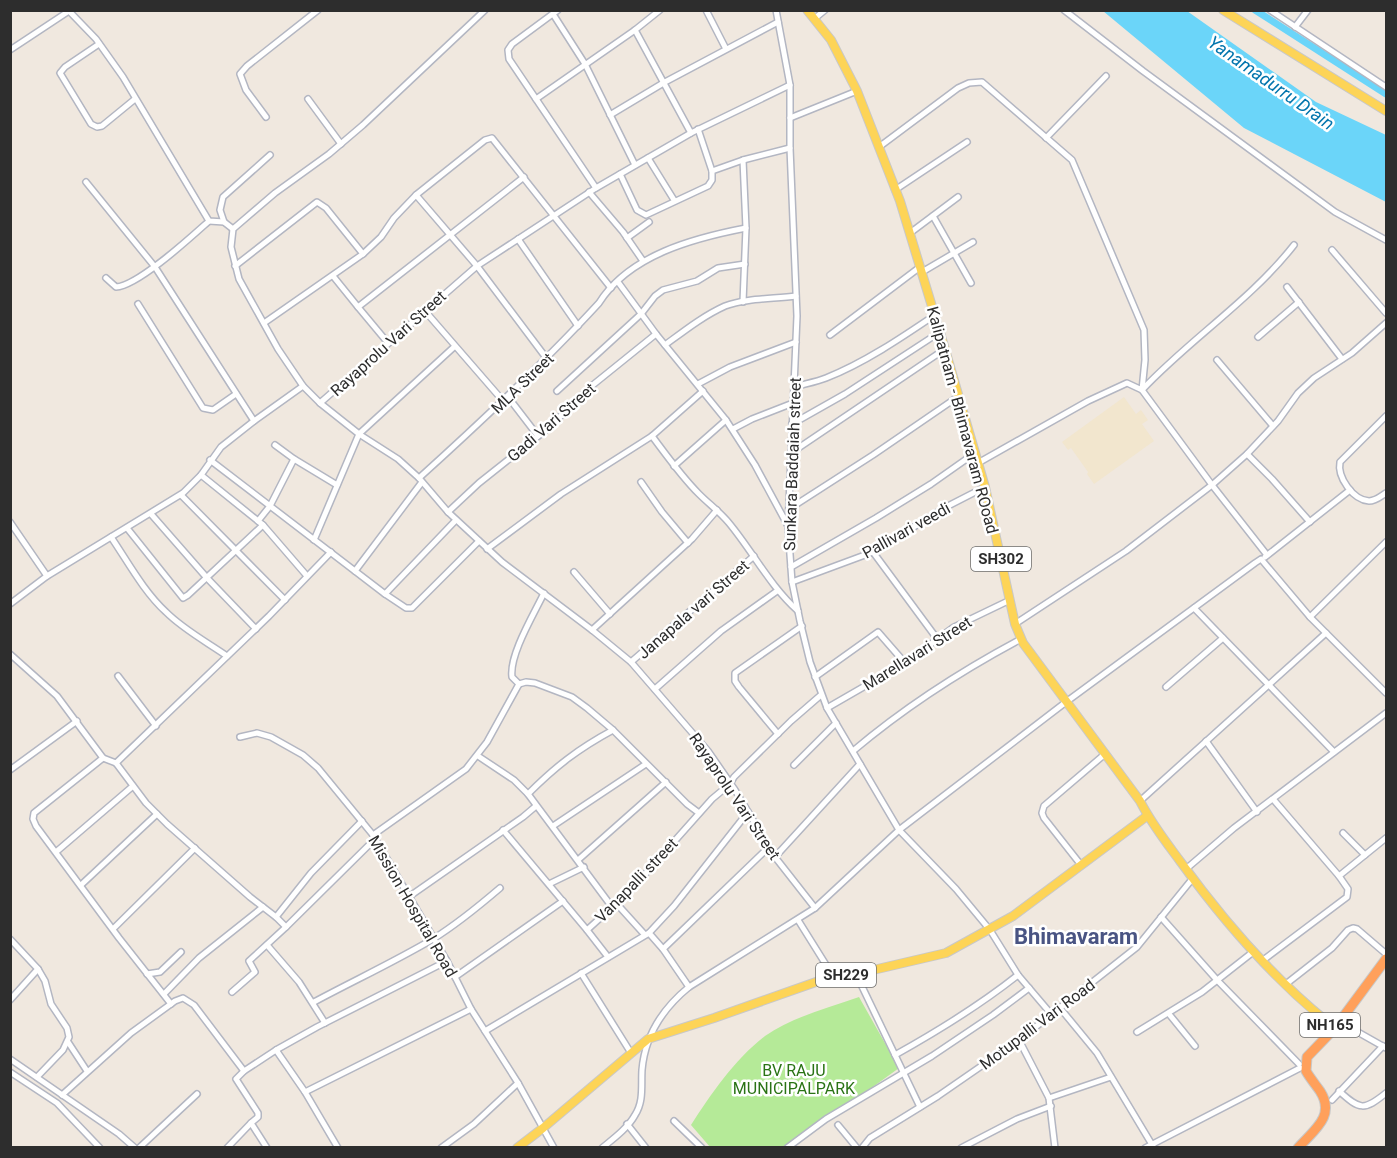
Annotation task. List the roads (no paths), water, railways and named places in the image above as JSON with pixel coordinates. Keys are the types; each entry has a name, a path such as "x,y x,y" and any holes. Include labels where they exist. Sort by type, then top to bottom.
{"highway":[{"name":"NH165","path":"1324,1097 1306,1071 1307,1057 1335,1025 1386,954"},
{"name":"NH165","path":"1300,1066 1314,1042 1335,1025"},
{"path":"1298,1148 1325,1116 1327,1109 1324,1097 1308,1085 1300,1066"}],"main road":[{"name":"Kalipatnam - Bhimavaram ROoad","path":"807,10 831,40 858,91 910,233 985,488 1008,601 1021,639 1140,801 1147,816 1185,868 1239,937 1286,984 1335,1025"},
{"path":"1223,10 1386,111"},
{"name":"SH229","path":"517,1148 648,1039 833,976 856,974 946,953 1014,916 1147,816"}],"street":[{"path":"266,117 246,90 240,74 318,10"},
{"path":"320,404 303,386 278,349 239,279 231,247 233,229 275,193 363,125 485,10"},
{"path":"536,99 660,10"},
{"path":"706,10 726,49"},
{"name":"Sunkara Baddaiah street","path":"776,10 790,85 796,296 788,527 790,567 815,677 827,708 899,830 956,889 990,930 1018,975 1052,1015"},
{"path":"814,19 825,10"},
{"path":"1064,10 1335,212 1386,240"},
{"path":"1270,10 1386,87"},
{"path":"1295,27 1308,10"},
{"path":"10,50 69,11 99,44 123,77 209,221"},
{"path":"596,188 509,59 508,50 512,44 555,12 585,64 635,165"},
{"path":"610,115 665,82 778,22"},
{"path":"635,30 691,133"},
{"path":"99,44 65,67 60,73 91,124 97,127 102,126 135,99"},
{"path":"1046,138 1106,76"},
{"path":"879,147 958,88 969,82 982,82 1072,160 1144,330 1145,360 1142,390"},
{"name":"Rayaprolu Vari Street","path":"790,85 698,129 635,165 589,192 477,266 320,404 359,434 398,459 421,480 448,512 501,562 631,662 708,751 775,857 815,908"},
{"path":"790,118 858,91"},
{"path":"308,99 341,144"},
{"path":"620,174 637,210 646,215 708,186 712,180 712,171 698,129"},
{"path":"264,323 363,254 381,237 394,218 416,195 490,138 555,214 611,288"},
{"path":"895,190 967,142"},
{"path":"712,171 790,148"},
{"path":"233,229 224,222 220,210 223,197 270,155"},
{"path":"648,158 674,200"},
{"path":"743,160 746,228 743,302"},
{"path":"358,307 524,177"},
{"path":"86,182 155,267 254,421"},
{"path":"589,192 643,261"},
{"path":"416,195 477,266 547,359"},
{"path":"910,233 958,197"},
{"path":"235,266 317,202 321,203 363,254"},
{"path":"933,216 971,284"},
{"path":"106,278 116,287 123,287 155,267 209,221 224,222"},
{"path":"627,238 649,222"},
{"name":"MLA Street","path":"355,571 421,480 547,359 611,288 643,261 675,246 714,234 746,228"},
{"path":"518,239 578,326"},
{"path":"830,335 921,270 973,242"},
{"path":"1142,390 1163,367 1275,269 1294,245"},
{"path":"1332,250 1386,313"},
{"path":"557,391 641,314 655,296 663,290 696,281 718,268 745,264"},
{"path":"333,276 388,343"},
{"path":"618,282 656,334 733,429 788,527"},
{"path":"1287,287 1342,359"},
{"path":"665,345 706,317 727,306 796,296"},
{"path":"1258,337 1299,302"},
{"path":"138,304 203,408 213,410 236,394"},
{"path":"425,311 454,346 538,436"},
{"path":"794,387 843,370 897,340 935,315"},
{"path":"1015,624 1126,550 1212,485 1247,454 1273,426 1298,393 1314,378 1342,359 1386,323"},
{"path":"792,424 845,394 940,332"},
{"name":"Gadi Vari Street","path":"448,512 479,483 538,436 594,384 656,334"},
{"path":"698,384 730,367 796,342"},
{"path":"314,540 359,434 454,346"},
{"path":"791,453 945,349"},
{"path":"1217,360 1273,426"},
{"path":"978,464 1088,400 1127,383 1142,390 1267,555"},
{"path":"10,604 47,576 181,495 201,476 221,447 303,386"},
{"path":"487,549 561,494 652,436 703,391"},
{"path":"789,509 873,455 958,396"},
{"path":"733,429 793,403"},
{"path":"1386,416 1340,462 1339,468 1341,477 1350,490 1366,501 1375,500 1386,493"},
{"path":"674,466 726,420"},
{"path":"652,436 674,466 717,510 754,555 777,591 799,612"},
{"path":"275,445 337,485"},
{"path":"790,567 876,518 975,453"},
{"path":"1247,454 1310,522"},
{"path":"127,528 183,598 236,551 260,523 294,459"},
{"path":"210,460 406,608 412,608 479,541"},
{"path":"201,476 260,523 308,576"},
{"path":"641,482 688,543"},
{"name":"Pallivari veedi","path":"792,582 873,552 946,507 985,488"},
{"path":"602,1148 635,1115 642,1096 642,1071 648,1039 672,1001 688,987 815,908 899,830 1066,702 1267,555 1350,490"},
{"path":"181,495 285,600"},
{"path":"592,630 688,543 717,510"},
{"path":"151,514 207,579 256,629"},
{"path":"385,594 456,520"},
{"path":"10,522 47,576"},
{"path":"111,537 165,612 227,656"},
{"path":"1310,617 1386,542"},
{"path":"116,763 256,629 331,552"},
{"path":"873,552 938,640"},
{"name":"Janapala vari Street","path":"631,662 754,555"},
{"path":"1261,559 1310,617 1386,693"},
{"path":"574,572 610,614"},
{"path":"655,689 721,632 777,591"},
{"path":"519,684 512,677 512,669 519,646 544,593"},
{"name":"Marellavari Street","path":"827,708 905,663 954,627 1008,601"},
{"path":"1194,608 1334,752"},
{"path":"778,734 739,687 735,681 735,673 802,626"},
{"path":"815,677 878,632 905,663"},
{"path":"1140,801 1326,633"},
{"path":"1166,687 1223,638"},
{"path":"853,751 885,724 932,692 976,663 1021,639"},
{"path":"10,654 57,696 103,758 116,763 157,814 286,927"},
{"path":"118,676 156,726"},
{"path":"232,992 255,972 249,961 286,927 374,837 466,769 478,756 519,684 536,683 572,697 613,730 687,804 699,813 778,734 821,695"},
{"path":"1185,868 1386,713"},
{"path":"10,770 77,721"},
{"path":"794,765 836,723"},
{"path":"528,795 547,775 580,748 613,730"},
{"name":"Mission Hospital Road","path":"240,737 257,733 271,737 303,755 318,768 362,821 410,896 471,1009 518,1083 554,1148"},
{"path":"1206,741 1257,812"},
{"path":"1081,865 1042,813 1044,806 1105,754"},
{"path":"478,756 514,780 528,795 614,905 663,949 688,987"},
{"path":"103,758 34,813 33,819 171,1004"},
{"path":"553,826 646,764"},
{"path":"775,857 860,764"},
{"path":"578,860 666,782"},
{"path":"56,852 133,786"},
{"path":"1262,961 1347,897 1348,889 1274,799"},
{"path":"410,896 536,806"},
{"path":"485,1031 647,934 674,906 748,812"},
{"name":"Vanapalli street","path":"503,830 587,930 653,866 699,813"},
{"path":"81,885 157,814"},
{"path":"276,917 311,873 362,821"},
{"path":"1343,832 1365,855"},
{"path":"1338,876 1386,838"},
{"path":"663,949 769,847"},
{"path":"113,929 195,848"},
{"path":"549,884 584,867"},
{"name":"Motupalli Vari Road","path":"862,1148 870,1138 1019,1040 1137,947 1193,878"},
{"path":"314,1002 434,938 500,888"},
{"path":"455,977 563,901"},
{"path":"164,994 199,958 263,907"},
{"path":"1060,1008 1097,1053 1150,1146 1300,1066 1217,980 1161,917"},
{"path":"798,920 833,976"},
{"path":"1286,984 1332,948 1348,930 1353,928 1386,954"},
{"path":"587,930 608,957"},
{"path":"10,939 38,969 45,981 51,1004 67,1028 68,1042 87,1071"},
{"path":"267,945 314,1002 325,1023"},
{"path":"147,974 160,972 181,952"},
{"path":"1137,1032 1168,1014 1253,952"},
{"path":"227,1148 258,1117 258,1113 236,1079 244,1071 325,1023 447,961"},
{"path":"10,1000 38,969"},
{"path":"581,973 631,1053"},
{"path":"856,974 920,1107"},
{"path":"895,1055 954,1022 1018,975"},
{"path":"787,1148 826,1119 993,1016 1029,988"},
{"path":"62,1095 131,1033 183,998 194,1005 244,1071"},
{"path":"305,1092 471,1009"},
{"path":"1168,1014 1195,1047"},
{"path":"1324,1097 1340,1091 1384,1047 1335,1025"},
{"path":"1019,1040 1049,1098 1055,1148"},
{"path":"37,1077 68,1042"},
{"path":"276,1050 305,1092 338,1148"},
{"path":"10,1059 137,1148 197,1094"},
{"path":"10,1072 57,1103 100,1148"},
{"path":"1049,1098 1111,1077"},
{"path":"441,1148 474,1124 518,1083"},
{"path":"1340,1091 1359,1107 1368,1105 1386,1093"},
{"path":"961,1148 1017,1119 1051,1106"},
{"path":"674,1121 702,1148"},
{"path":"251,1123 267,1148"},
{"path":"627,1125 646,1148"},
{"path":"838,1125 857,1148"}],"water":[{"name":"Yanamadurru Drain","path":"1103,11 1187,11 1316,102 1386,135 1386,202 1244,128"}],"waterway":[{"path":"1255,10 1386,94"}],"district":[{"name":"Bhimavaram","path":"1076,936"}],"park label":[{"name":"BV RAJU MUNICIPALPARK","path":"794,1079"}]}
